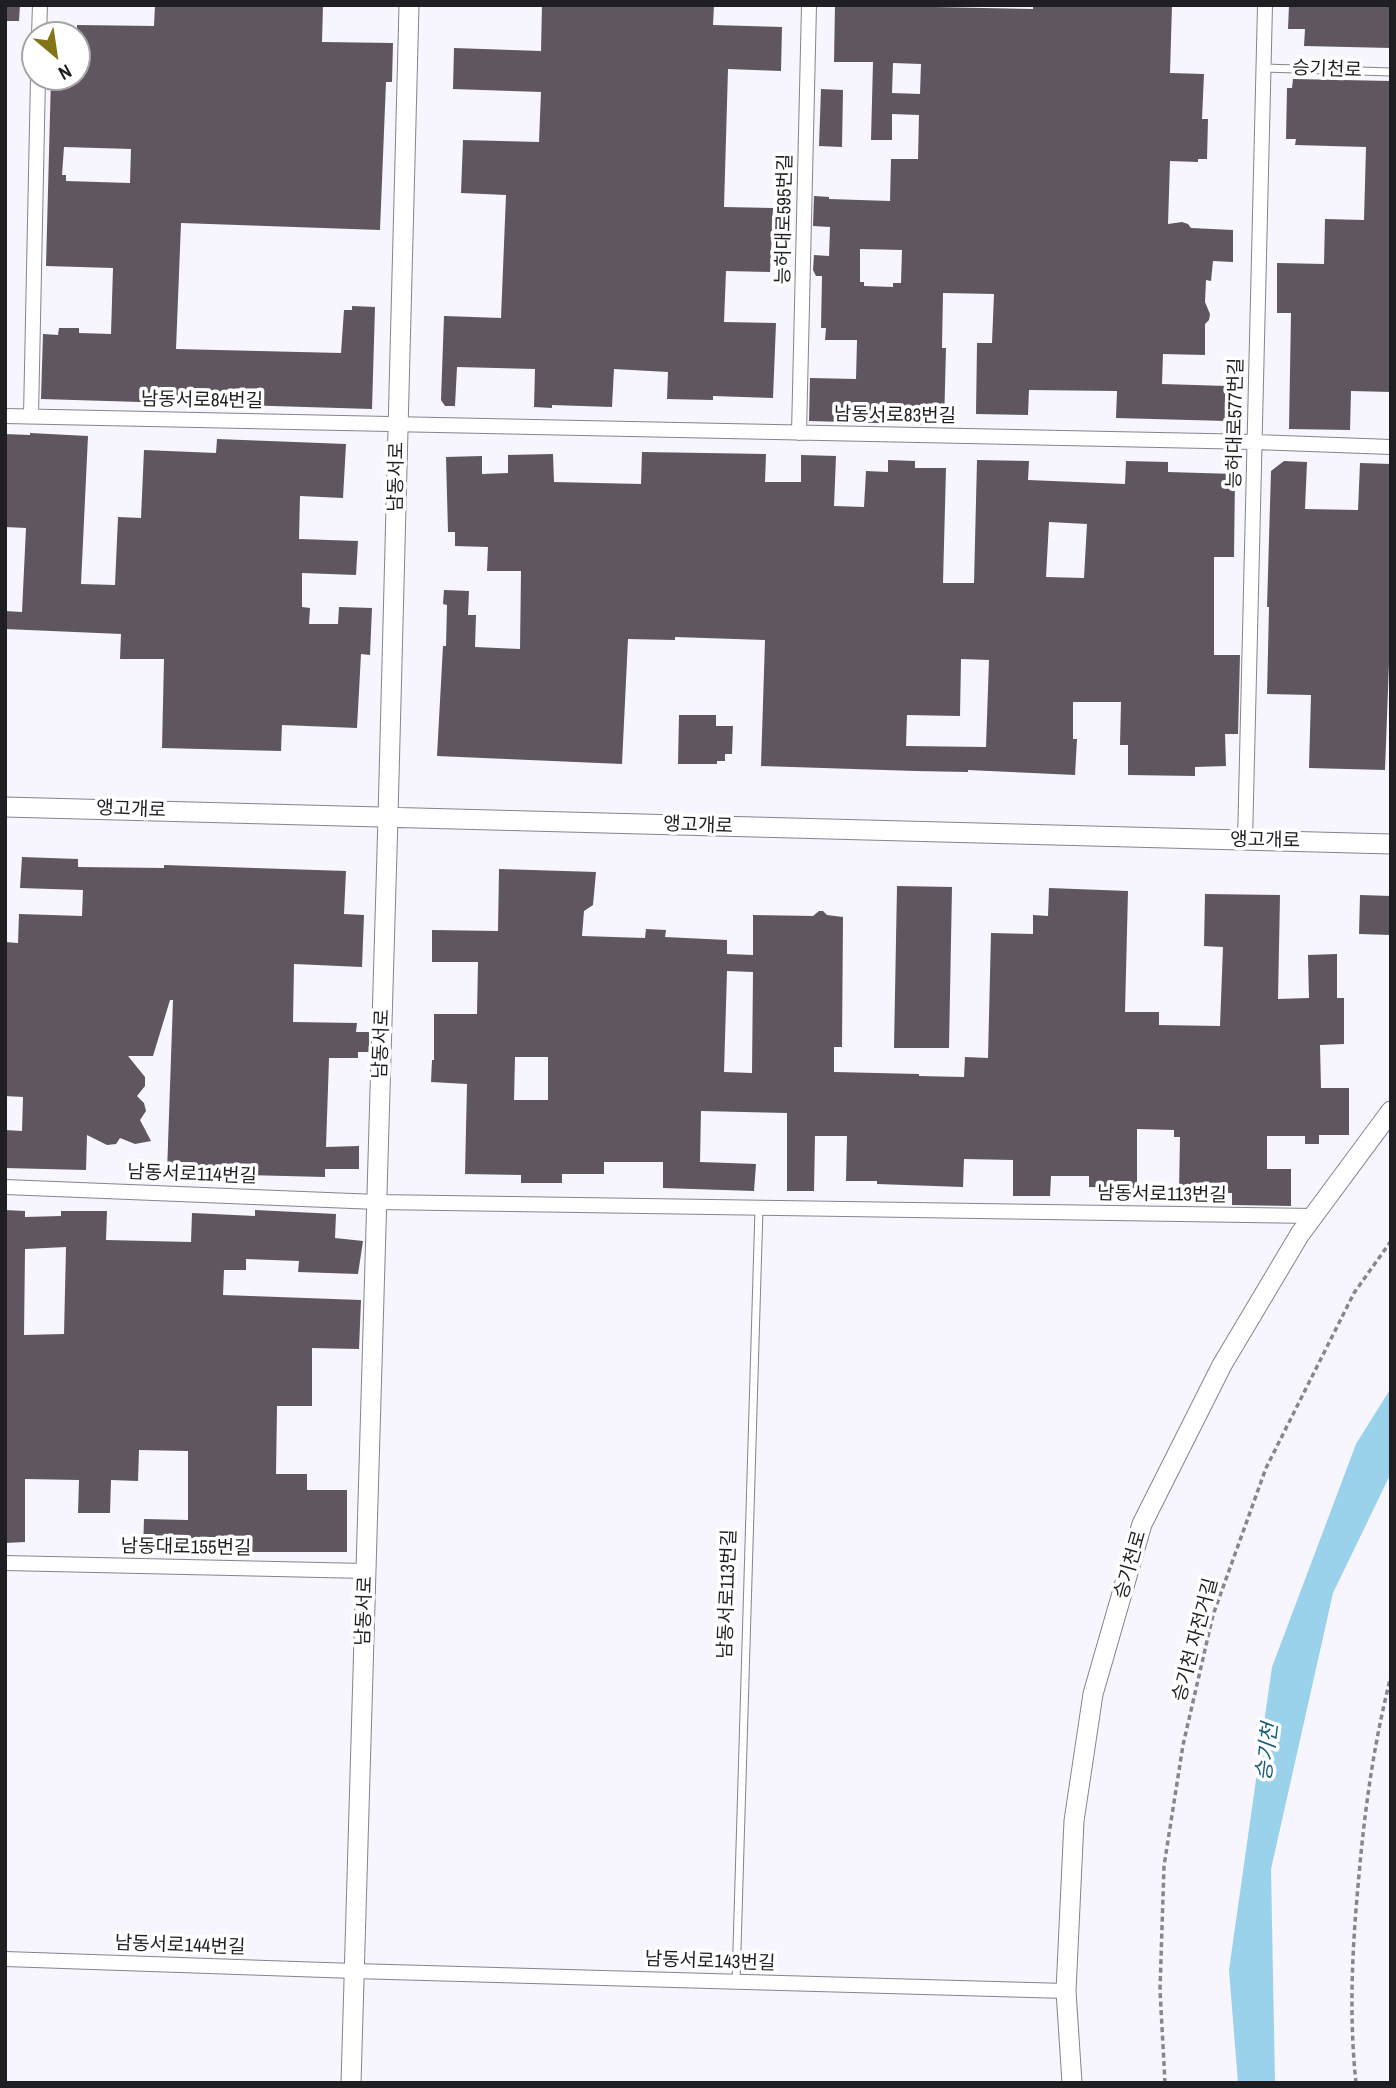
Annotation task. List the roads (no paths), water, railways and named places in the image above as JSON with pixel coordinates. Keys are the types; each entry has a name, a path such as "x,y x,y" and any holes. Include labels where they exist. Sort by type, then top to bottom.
{"street":[{"name":"남동서로","path":"351,2083 410,5"},
{"name":"능허대로595번길","path":"799,433 808,5"},
{"name":"능허대로577번길","path":"1245,841 1265,5"},
{"path":"31,416 38,91"},
{"name":"남동서로84번길","path":"5,416 398,425"},
{"name":"남동서로83번길","path":"398,425 1391,447"},
{"name":"앵고개로","path":"5,807 1391,844"},
{"name":"승기천로","path":"1072,2083 1066,1991 1074,1821 1093,1694 1142,1524 1222,1365 1300,1234 1391,1111"},
{"name":"남동서로114번길","path":"5,1187 377,1202"},
{"name":"남동서로113번길","path":"377,1202 1313,1216"},
{"name":"남동대로155번길","path":"5,1563 366,1571"},
{"name":"남동서로144번길","path":"5,1959 354,1971"},
{"name":"남동서로143번길","path":"354,1971 1066,1991"}],"lane":[{"name":"승기천로","path":"1263,68 1391,72"},
{"name":"남동서로113번길","path":"736,1982 759,1208"}],"water":[{"name":"승기천","path":"1391,1388 1391,1473 1333,1593 1271,1869 1275,2083 1238,2083 1229,1970 1272,1667 1356,1444"}]}
